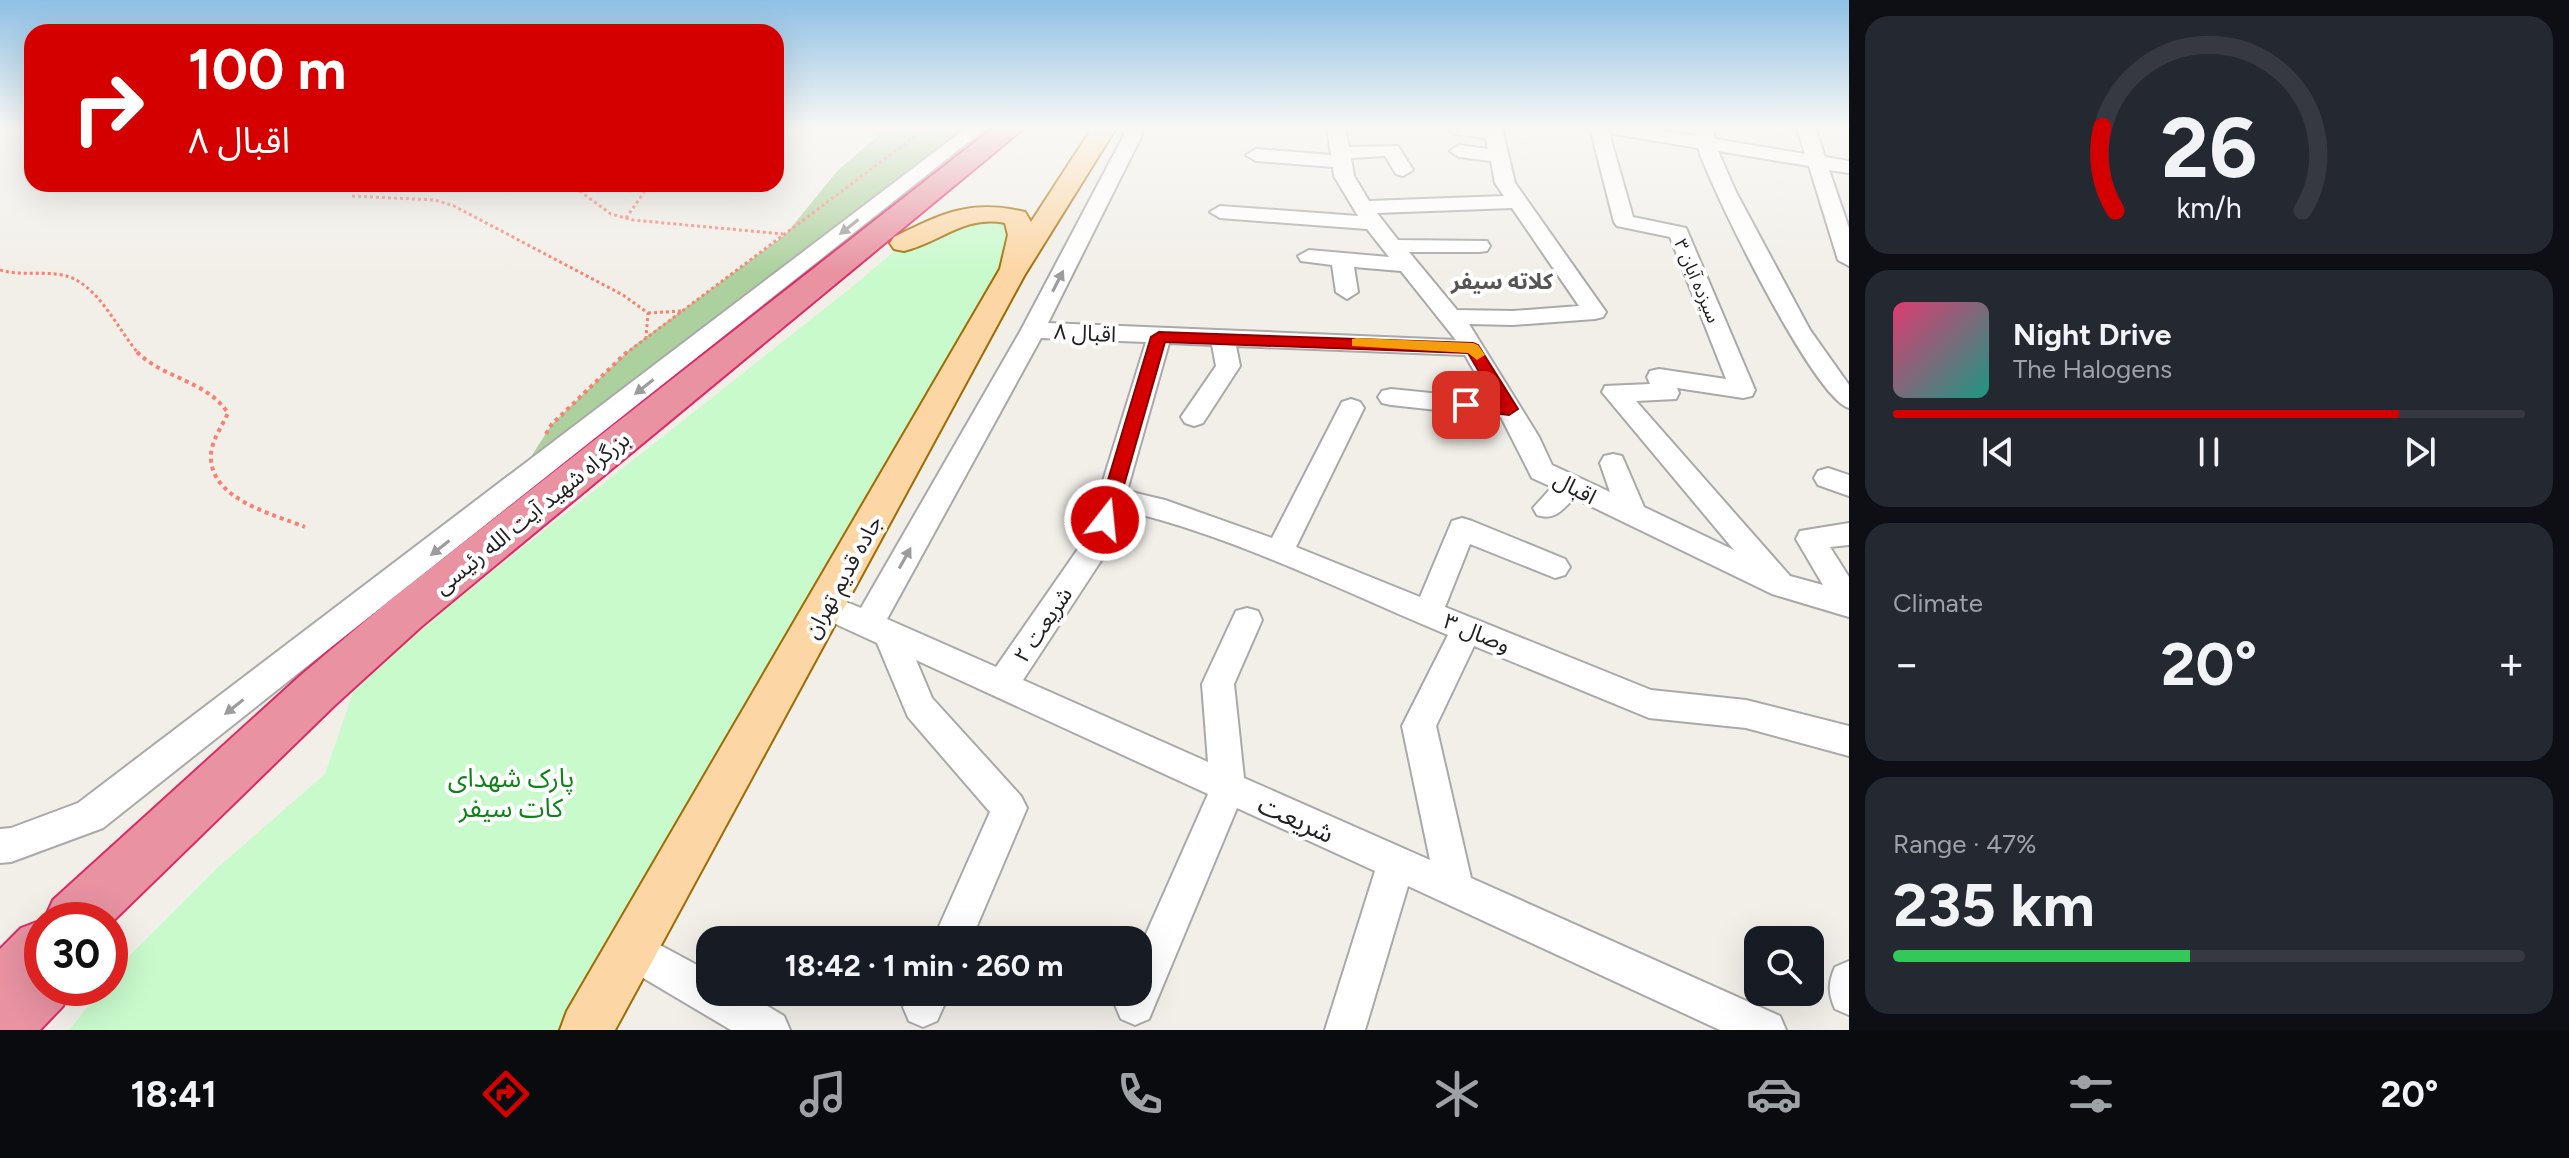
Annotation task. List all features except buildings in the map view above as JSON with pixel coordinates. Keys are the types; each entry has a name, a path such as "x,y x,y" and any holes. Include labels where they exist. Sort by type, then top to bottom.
{"highway":[{"name":"بزرگراه شهید آیت الله رئیسی","path":"125,902 190,837 379,666 944,176"},
{"name":"بزرگراه شهید آیت الله رئیسی","path":"92,902 272,733 406,613 857,283 982,176"},
{"path":"0,990 24,967"},
{"path":"0,1028 24,1003"}],"main road":[{"name":"جاده قدیم تهران","path":"586,1030 1010,276 1073,176"},
{"path":"904,243 967,212 993,211 1016,218 1022,235 1010,276"}],"street":[{"path":"0,846 11,845 90,816 914,176"},
{"path":"958,926 1009,808 920,707 879,631 1112,176"},
{"name":"اقبال","path":"1350,176 1368,215 1473,348 1542,471 1578,481 1633,516 1783,586 1849,604"},
{"path":"1450,317 1513,318 1595,312 1505,183 1503,176"},
{"name":"سیزده آبان ۳","path":"1612,176 1624,222 1679,232 1743,390 1659,377 1667,393 1614,392 1783,586"},
{"path":"1724,176 1801,334 1849,400"},
{"path":"1821,176 1849,260"},
{"path":"1220,212 1368,215 1519,202"},
{"path":"1309,256 1342,259 1479,246"},
{"path":"1342,259 1347,292"},
{"name":"اقبال ۸","path":"1033,330 1473,348"},
{"name":"شریعت ۲","path":"1001,686 1098,542 1159,337"},
{"path":"1194,417 1228,366 1223,339"},
{"path":"1391,397 1509,409"},
{"path":"1279,552 1351,408"},
{"path":"1613,463 1633,516"},
{"path":"1547,508 1578,481"},
{"name":"وصال ۳","path":"1111,497 1155,507 1279,552 1649,704 1746,714 1849,741"},
{"path":"1428,613 1462,529 1555,567"},
{"path":"1849,534 1810,539 1849,604"},
{"name":"شریعت","path":"827,606 1455,890 1716,1020 1766,1030"},
{"path":"1152,965 1228,788 1218,684 1247,620"},
{"path":"1455,890 1419,726 1466,629"},
{"path":"1345,1030 1396,863"},
{"path":"632,949 770,1030"},
{"path":"1849,981 1849,995"}],"path":[{"path":"544,436 563,413 646,337 863,176"},
{"path":"581,192 611,214 626,218 786,234"},
{"path":"626,218 644,192"},
{"path":"352,196 435,200 454,206 623,295 648,313 682,311"},
{"path":"0,270 14,275 59,276 78,280 147,362 192,384 224,405 228,413 210,455 218,484 229,495 305,527"},
{"path":"646,337 648,313"}],"green space":[{"path":"833,176 915,176 506,496 552,424 631,348 786,234"},
{"name":"پارک شهدای کات سیفر","path":"993,211 1022,235 586,1030 69,1030 88,1006 128,1006 128,957 216,869 325,774 355,687 451,604 904,243"}],"slow traffic":[{"path":"1357,343 1473,348 1477,355"}],"district":[{"name":"کلاته سیفر","path":"1502,281"}],"route":[{"path":"1105,520 1159,337 1473,348 1509,409 1466,405"}]}
